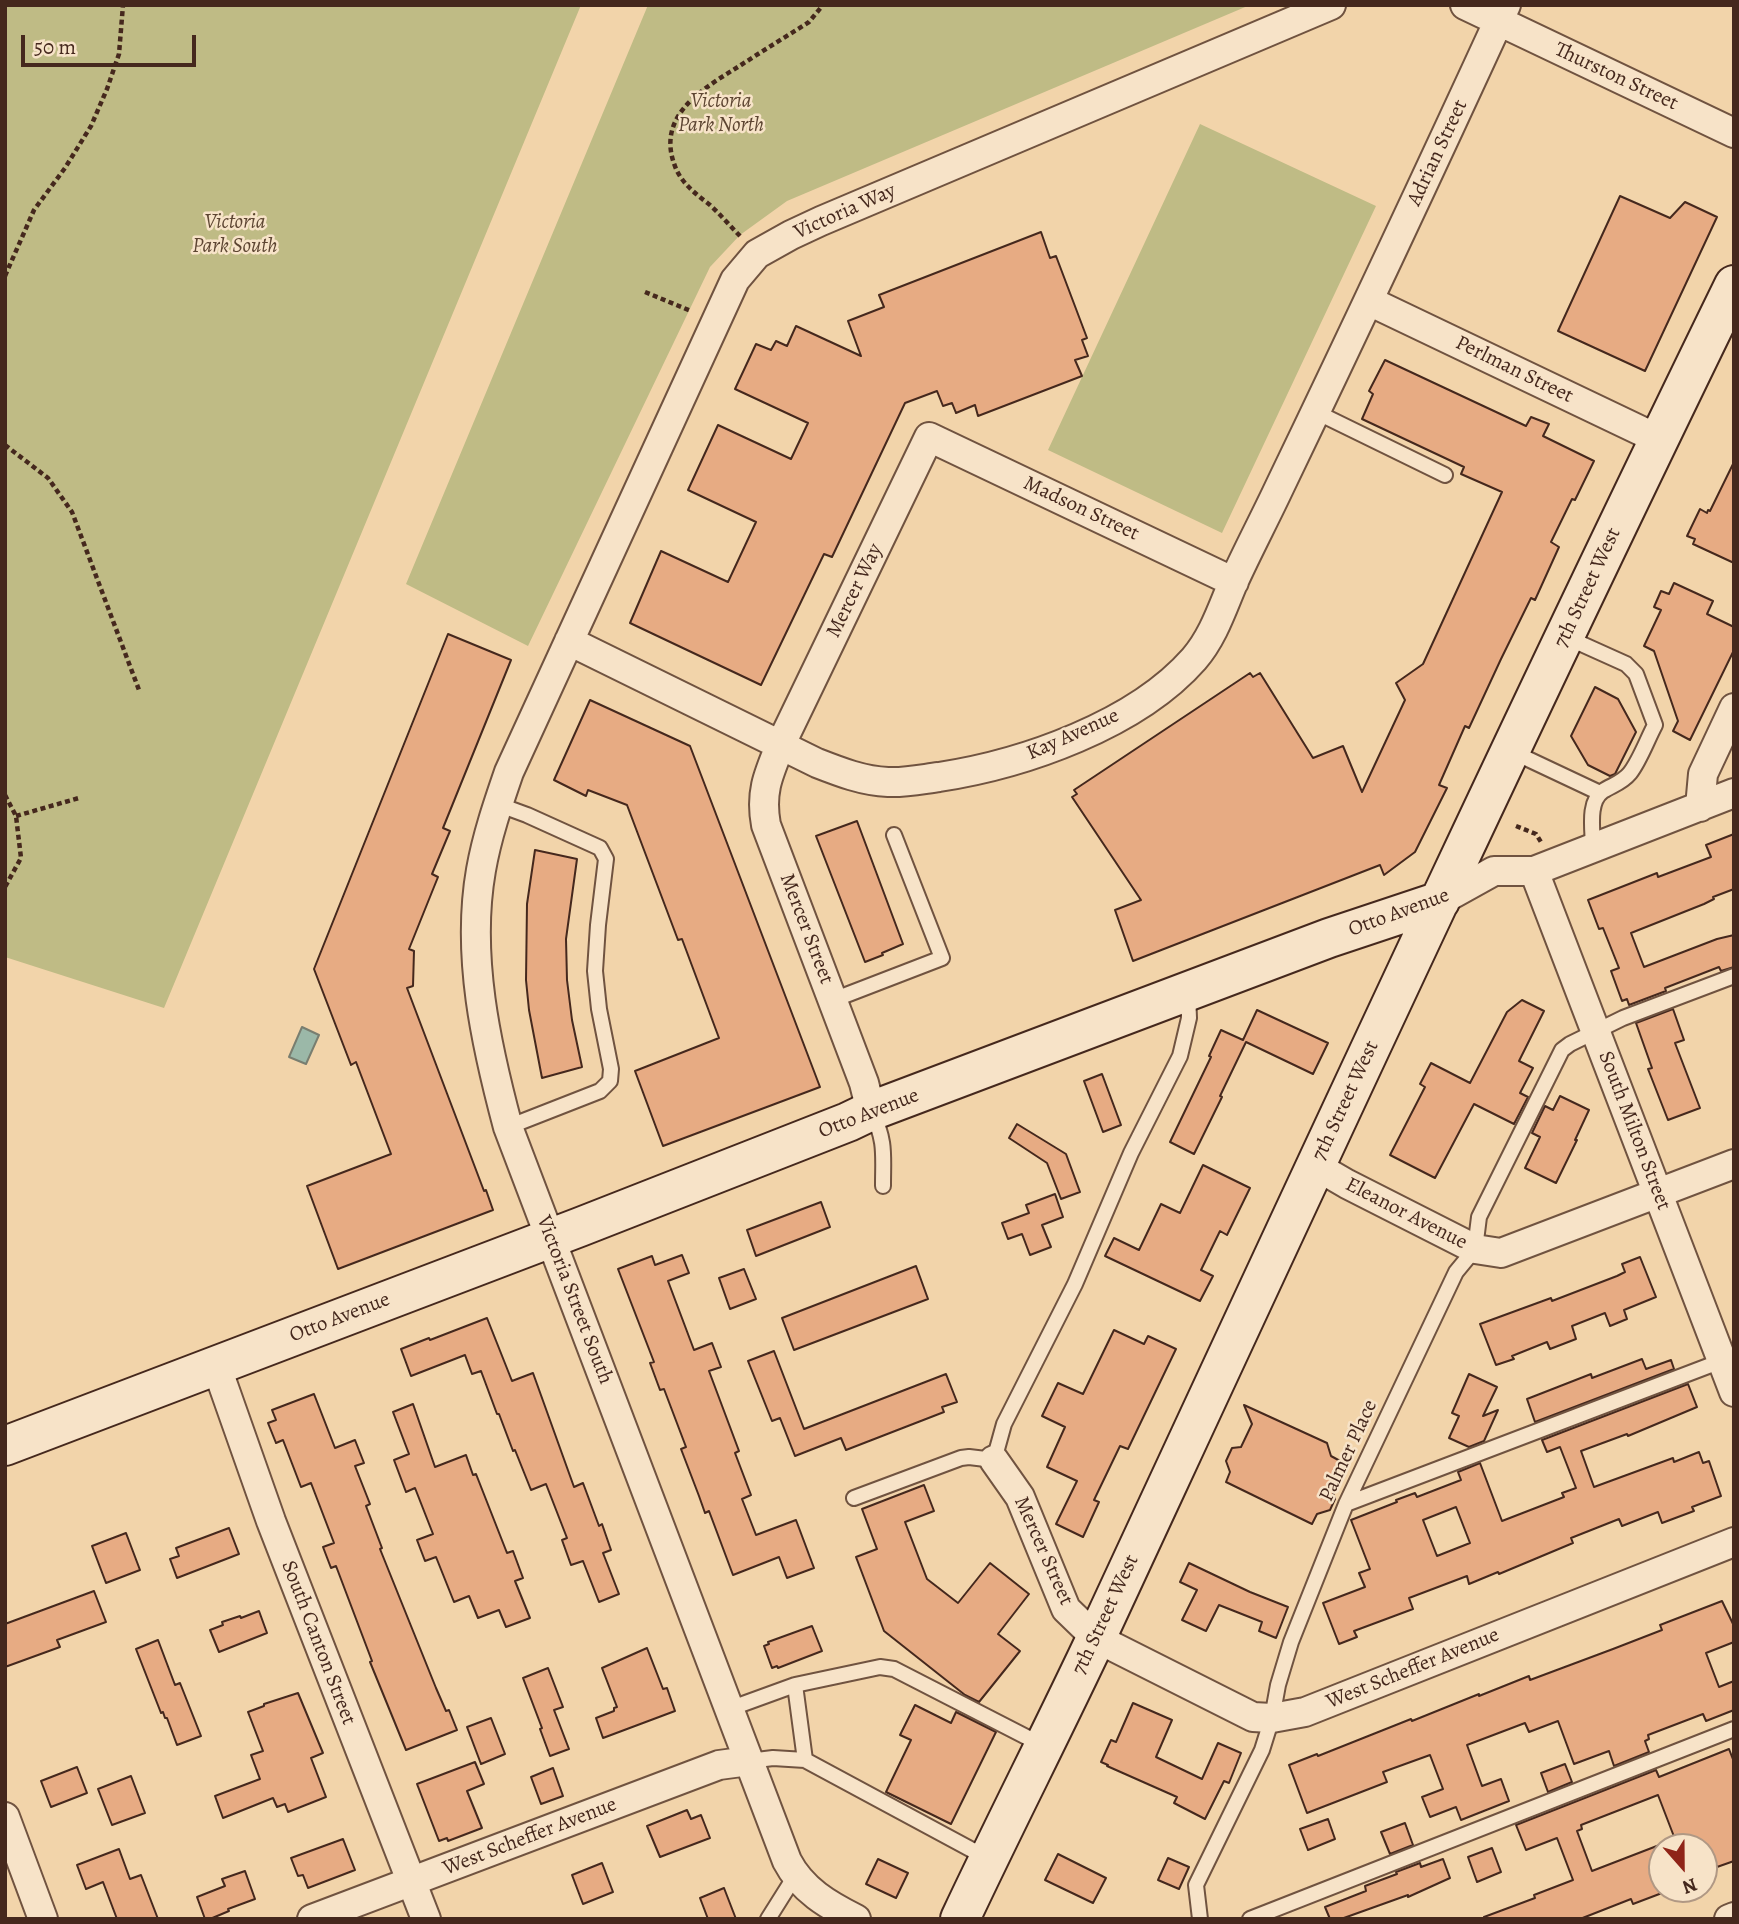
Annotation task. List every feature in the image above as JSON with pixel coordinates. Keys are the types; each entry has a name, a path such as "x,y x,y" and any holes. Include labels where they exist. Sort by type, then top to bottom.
{"main road":[{"name":"7th Street West","path":"960,1919 1096,1638 1658,439 1734,285"},
{"name":"Otto Avenue","path":"5,1446 550,1238 871,1111 1329,939 1440,901"}],"street":[{"name":"Victoria Way","path":"569,641 735,280 757,254 821,221 1331,5"},
{"path":"1465,5 1503,13"},
{"name":"Thurston Street","path":"1503,13 1734,133"},
{"name":"Adrian Street","path":"1369,301 1503,13"},
{"name":"Kay Avenue","path":"569,641 780,746 860,779 889,782 970,772 1040,752 1107,723 1136,707 1195,658 1210,637 1369,301"},
{"name":"Perlman Street","path":"1369,301 1658,439"},
{"name":"Madson Street","path":"929,437 1234,582"},
{"name":"Mercer Way","path":"780,746 929,437"},
{"name":"Victoria Street South","path":"569,641 509,772 497,804 481,870 476,925 485,1032 508,1127 787,1861 795,1876 812,1893 856,1919"},
{"path":"1700,807 1703,774 1734,708"},
{"name":"Mercer Street","path":"780,746 764,786 762,805 766,825 864,1083 871,1111"},
{"name":"Otto Avenue","path":"1440,901 1494,871 1534,871 1734,793"},
{"name":"South Milton Street","path":"1534,871 1657,1193 1728,1358 1734,1392"},
{"name":"Eleanor Avenue","path":"1317,1166 1475,1249 1501,1252 1734,1164"},
{"name":"South Canton Street","path":"216,1365 271,1521 426,1919"},
{"name":"Mercer Street","path":"994,1460 1020,1497 1066,1609 1096,1638"},
{"name":"West Scheffer Avenue","path":"1096,1638 1253,1717 1272,1718 1305,1712 1734,1542"},
{"name":"West Scheffer Avenue","path":"312,1919 719,1765 749,1761"},
{"path":"5,1817 43,1919"},
{"path":"1729,1919 1734,1917"}],"lane":[{"path":"1316,412 1445,475"},
{"path":"1565,637 1626,664 1636,674 1655,725 1630,773 1621,783 1600,793 1595,800 1593,848"},
{"path":"1511,751 1600,793"},
{"path":"497,804 600,848 606,859 594,971 611,1069 610,1081 600,1091 508,1127"},
{"path":"833,1000 942,958 894,835"},
{"name":"Palmer Place","path":"1200,1919 1196,1885 1262,1750 1291,1642 1346,1504 1456,1272 1475,1249 1479,1217 1562,1050 1622,1018 1734,976"},
{"path":"854,1498 961,1458 994,1460 1004,1424 1075,1284 1131,1153 1180,1056 1189,1018 1188,992"},
{"path":"871,1111 881,1130 883,1186"},
{"path":"1346,1504 1728,1358"},
{"path":"729,1709 795,1685 880,1667 894,1669 1043,1746"},
{"path":"795,1685 805,1760"},
{"path":"1250,1919 1734,1729"},
{"path":"749,1761 773,1758 805,1760 988,1859"},
{"path":"768,1919 795,1876"}],"path":[{"path":"5,276 34,210 85,137 107,89 119,54 123,5"},
{"path":"757,254 678,173 669,144 671,132 679,113 696,94 809,22 822,5"},
{"path":"645,292 691,311"},
{"path":"5,445 48,478 72,513 139,690"},
{"path":"5,795 16,816 21,858 5,887"},
{"path":"16,816 79,798"},
{"path":"1516,826 1536,834 1542,843"}],"green space":[{"name":"Victoria Park South","path":"5,5 581,5 164,1008 5,957"},
{"name":"Victoria Park North","path":"648,5 1250,5 787,201 740,235 710,267 528,646 406,584"},
{"path":"1200,124 1376,206 1222,533 1048,450"}],"shaded area":[{"path":"302,1027 319,1035 306,1064 289,1057"}],"building":[{"path":"1620,196 1670,218 1685,202 1717,217 1645,371 1558,331"},
{"path":"1041,232 1050,258 1056,256 1087,338 1082,340 1088,356 1075,360 1082,376 978,416 975,405 956,413 952,403 943,406 937,391 905,403 832,557 824,554 761,685 630,623 661,551 728,582 756,522 688,490 718,425 791,459 808,423 735,389 756,344 771,350 776,341 787,346 796,326 861,356 848,321 884,307 879,295"},
{"path":"1385,360 1526,426 1531,417 1549,424 1543,436 1594,461 1551,542 1559,547 1535,600 1531,598 1469,728 1465,726 1439,785 1447,788 1415,852 1384,875 1380,865 1133,961 1115,910 1141,900 1072,797 1077,794 1074,790 1250,673 1253,677 1260,673 1313,758 1343,746 1362,792 1405,700 1396,683 1423,664 1502,492 1461,474 1464,467 1362,419 1373,394 1369,391"},
{"path":"1734,462 1734,563 1693,544 1695,539 1687,536 1700,509 1707,513 1710,511"},
{"path":"1674,583 1713,601 1707,614 1734,627 1734,650 1690,740 1673,731 1678,721 1654,651 1644,646 1661,610 1654,607 1661,591 1669,594"},
{"path":"448,634 511,660 443,828 450,831 432,874 438,877 409,949 414,951 413,986 407,988 493,1210 338,1269 307,1186 391,1154 356,1062 351,1065 314,969"},
{"path":"1595,687 1618,699 1636,732 1615,774 1610,776 1588,765 1571,736"},
{"path":"590,700 690,746 820,1087 663,1146 635,1071 719,1038 682,939 678,940 627,805 588,790 586,796 554,780"},
{"path":"857,821 903,944 865,962 816,836"},
{"path":"1734,834 1734,889 1631,933 1644,967 1734,935 1734,967 1721,971 1719,967 1629,1005 1627,999 1622,1001 1611,971 1619,968 1588,900 1657,873 1658,877 1711,857 1706,845"},
{"path":"535,850 577,859 566,939 572,1020 582,1067 542,1078 526,980 527,904"},
{"path":"1522,1000 1544,1011 1519,1061 1533,1068 1520,1093 1528,1097 1514,1124 1474,1104 1435,1178 1390,1155 1425,1087 1420,1084 1431,1063 1470,1083 1507,1012"},
{"path":"1673,1009 1684,1040 1675,1043 1700,1108 1668,1120 1648,1069 1652,1068 1636,1023"},
{"path":"1257,1010 1328,1043 1313,1074 1246,1042 1194,1154 1170,1142 1221,1030 1243,1040"},
{"path":"1102,1074 1121,1125 1103,1132 1084,1081"},
{"path":"1560,1096 1589,1110 1556,1183 1525,1168 1540,1137 1532,1133 1545,1106 1553,1110"},
{"path":"1017,1124 1066,1154 1080,1192 1061,1199 1047,1163 1009,1138"},
{"path":"1203,1165 1250,1188 1227,1235 1220,1231 1201,1270 1213,1276 1200,1301 1105,1256 1114,1238 1139,1250 1161,1204 1180,1213"},
{"path":"1055,1194 1063,1217 1042,1225 1051,1247 1030,1255 1022,1234 1008,1239 1002,1223 1029,1213 1026,1205"},
{"path":"821,1202 830,1227 756,1256 747,1230"},
{"path":"682,1255 689,1273 668,1281 694,1350 712,1343 721,1367 709,1371 739,1451 735,1453 751,1495 742,1499 756,1535 796,1520 814,1568 787,1578 779,1557 733,1575 709,1511 705,1513 681,1449 686,1447 664,1389 660,1390 650,1363 654,1362 618,1269 652,1256 655,1265"},
{"path":"1640,1257 1656,1297 1624,1310 1627,1319 1610,1326 1605,1313 1572,1326 1576,1339 1550,1349 1547,1342 1496,1365 1480,1324 1551,1298 1552,1301 1617,1276 1625,1272 1622,1264"},
{"path":"916,1266 928,1299 794,1350 782,1318"},
{"path":"744,1269 756,1299 730,1309 719,1278"},
{"path":"487,1318 512,1381 533,1373 574,1487 583,1483 599,1526 602,1524 611,1550 603,1553 619,1594 599,1602 583,1561 571,1565 562,1540 567,1538 546,1484 531,1490 481,1371 472,1374 465,1355 411,1376 401,1349"},
{"path":"1114,1330 1144,1344 1148,1336 1176,1349 1128,1449 1120,1446 1094,1500 1099,1502 1083,1537 1056,1524 1077,1481 1047,1467 1065,1427 1042,1416 1058,1383 1083,1394"},
{"path":"774,1351 804,1429 946,1374 957,1402 942,1407 944,1412 846,1450 841,1438 795,1456 780,1418 772,1421 748,1361"},
{"path":"1642,1359 1646,1369 1671,1360 1674,1369 1535,1422 1527,1399 1591,1374 1592,1378"},
{"path":"1469,1374 1497,1387 1483,1416 1498,1410 1484,1441 1469,1447 1449,1438 1459,1416 1452,1413"},
{"path":"1688,1384 1697,1407 1628,1436 1627,1434 1581,1451 1594,1487 1673,1458 1674,1462 1699,1452 1703,1463 1709,1461 1721,1496 1692,1507 1694,1511 1662,1523 1658,1512 1622,1526 1619,1519 1571,1538 1573,1543 1499,1574 1498,1572 1469,1584 1467,1576 1409,1598 1413,1609 1354,1631 1357,1637 1339,1644 1323,1603 1365,1587 1359,1573 1370,1569 1351,1520 1415,1493 1417,1497 1461,1480 1458,1472 1480,1463 1502,1521 1564,1497 1562,1493 1576,1488 1560,1447 1547,1452 1542,1440","holes":["1456,1507 1470,1543 1437,1556 1423,1520"]},
{"path":"314,1394 335,1448 355,1440 364,1463 355,1466 370,1504 366,1506 382,1548 380,1549 436,1688 457,1730 406,1750 370,1662 372,1661 336,1566 331,1568 323,1547 334,1543 311,1483 301,1487 283,1440 276,1443 268,1423 276,1420 272,1410"},
{"path":"413,1404 435,1467 466,1455 507,1553 513,1551 523,1578 515,1581 530,1618 506,1627 499,1610 478,1618 469,1596 454,1602 436,1557 425,1561 417,1540 433,1534 415,1488 406,1492 394,1460 409,1454 393,1412"},
{"path":"1244,1405 1327,1443 1331,1456 1342,1462 1331,1486 1335,1499 1330,1510 1317,1514 1312,1524 1226,1482 1230,1472 1226,1461 1232,1448 1241,1447 1252,1424"},
{"path":"924,1485 934,1511 905,1522 927,1579 958,1603 990,1563 1029,1594 998,1634 1020,1651 979,1702 965,1695 884,1631 856,1557 877,1549 862,1509"},
{"path":"229,1528 239,1554 177,1578 170,1559 179,1556 176,1548"},
{"path":"126,1533 140,1570 106,1583 92,1546"},
{"path":"1189,1563 1288,1607 1276,1638 1259,1631 1262,1622 1219,1605 1206,1631 1182,1620 1197,1590 1180,1582"},
{"path":"94,1591 106,1622 57,1640 60,1647 5,1667 5,1624"},
{"path":"1722,1601 1734,1626 1734,1642 1706,1653 1719,1687 1734,1681 1734,1710 1706,1721 1703,1714 1648,1735 1649,1739 1645,1741 1649,1752 1614,1766 1609,1751 1574,1764 1558,1721 1529,1732 1525,1723 1467,1745 1482,1786 1501,1779 1509,1801 1461,1820 1456,1807 1430,1817 1422,1797 1443,1789 1430,1755 1383,1772 1387,1782 1307,1813 1289,1765 1529,1676 1530,1680 1613,1649 1662,1630 1660,1625"},
{"path":"259,1611 267,1633 219,1652 210,1630 223,1625 222,1622"},
{"path":"812,1626 822,1651 772,1668 764,1646 769,1644 768,1642"},
{"path":"158,1640 175,1685 180,1683 201,1736 177,1745 167,1718 161,1713 136,1649"},
{"path":"647,1648 675,1711 603,1738 596,1718 614,1711 617,1707 602,1668"},
{"path":"548,1668 563,1707 554,1710 569,1749 550,1756 523,1678"},
{"path":"298,1693 323,1753 311,1758 326,1797 288,1812 285,1804 277,1807 273,1798 223,1818 215,1796 260,1779 251,1755 263,1751 248,1712"},
{"path":"1133,1703 1172,1720 1156,1757 1202,1779 1218,1743 1241,1753 1229,1783 1224,1781 1205,1819 1174,1803 1177,1797 1101,1762 1111,1740 1116,1742"},
{"path":"915,1705 951,1723 956,1712 996,1732 951,1824 886,1792 911,1740 900,1735"},
{"path":"491,1718 505,1754 481,1764 467,1727"},
{"path":"1729,1749 1734,1762 1734,1861 1718,1867 1718,1833 1673,1833 1658,1795 1581,1825 1582,1829 1577,1831 1592,1871 1648,1849 1648,1898 1633,1904 1631,1899 1580,1919 1485,1919 1484,1917 1573,1880 1557,1838 1526,1850 1516,1825 1656,1770 1659,1777"},
{"path":"475,1762 484,1784 467,1791 482,1828 448,1841 447,1838 439,1841 417,1784"},
{"path":"1565,1764 1572,1782 1548,1792 1541,1773"},
{"path":"77,1767 87,1793 51,1807 41,1781"},
{"path":"553,1768 563,1796 541,1804 531,1777"},
{"path":"131,1776 145,1813 112,1825 98,1789"},
{"path":"687,1810 691,1819 701,1815 710,1838 660,1857 647,1826"},
{"path":"1328,1819 1335,1839 1308,1850 1300,1829"},
{"path":"1405,1823 1413,1845 1390,1854 1381,1832"},
{"path":"343,1839 355,1870 308,1888 303,1875 298,1876 291,1858"},
{"path":"1492,1848 1501,1872 1477,1882 1468,1857"},
{"path":"119,1849 130,1879 141,1875 158,1919 117,1919 103,1882 86,1889 77,1865"},
{"path":"1058,1854 1106,1878 1093,1903 1045,1880"},
{"path":"1168,1858 1189,1867 1179,1889 1158,1880"},
{"path":"878,1859 908,1873 896,1898 866,1884"},
{"path":"1443,1859 1450,1878 1408,1897 1341,1919 1330,1919 1325,1907 1366,1891 1365,1886 1397,1874 1396,1872 1420,1863 1421,1867"},
{"path":"602,1863 613,1892 583,1904 572,1875"},
{"path":"245,1871 255,1899 205,1919 197,1897 225,1886 222,1879"},
{"path":"724,1888 736,1919 708,1919 700,1898"}]}
